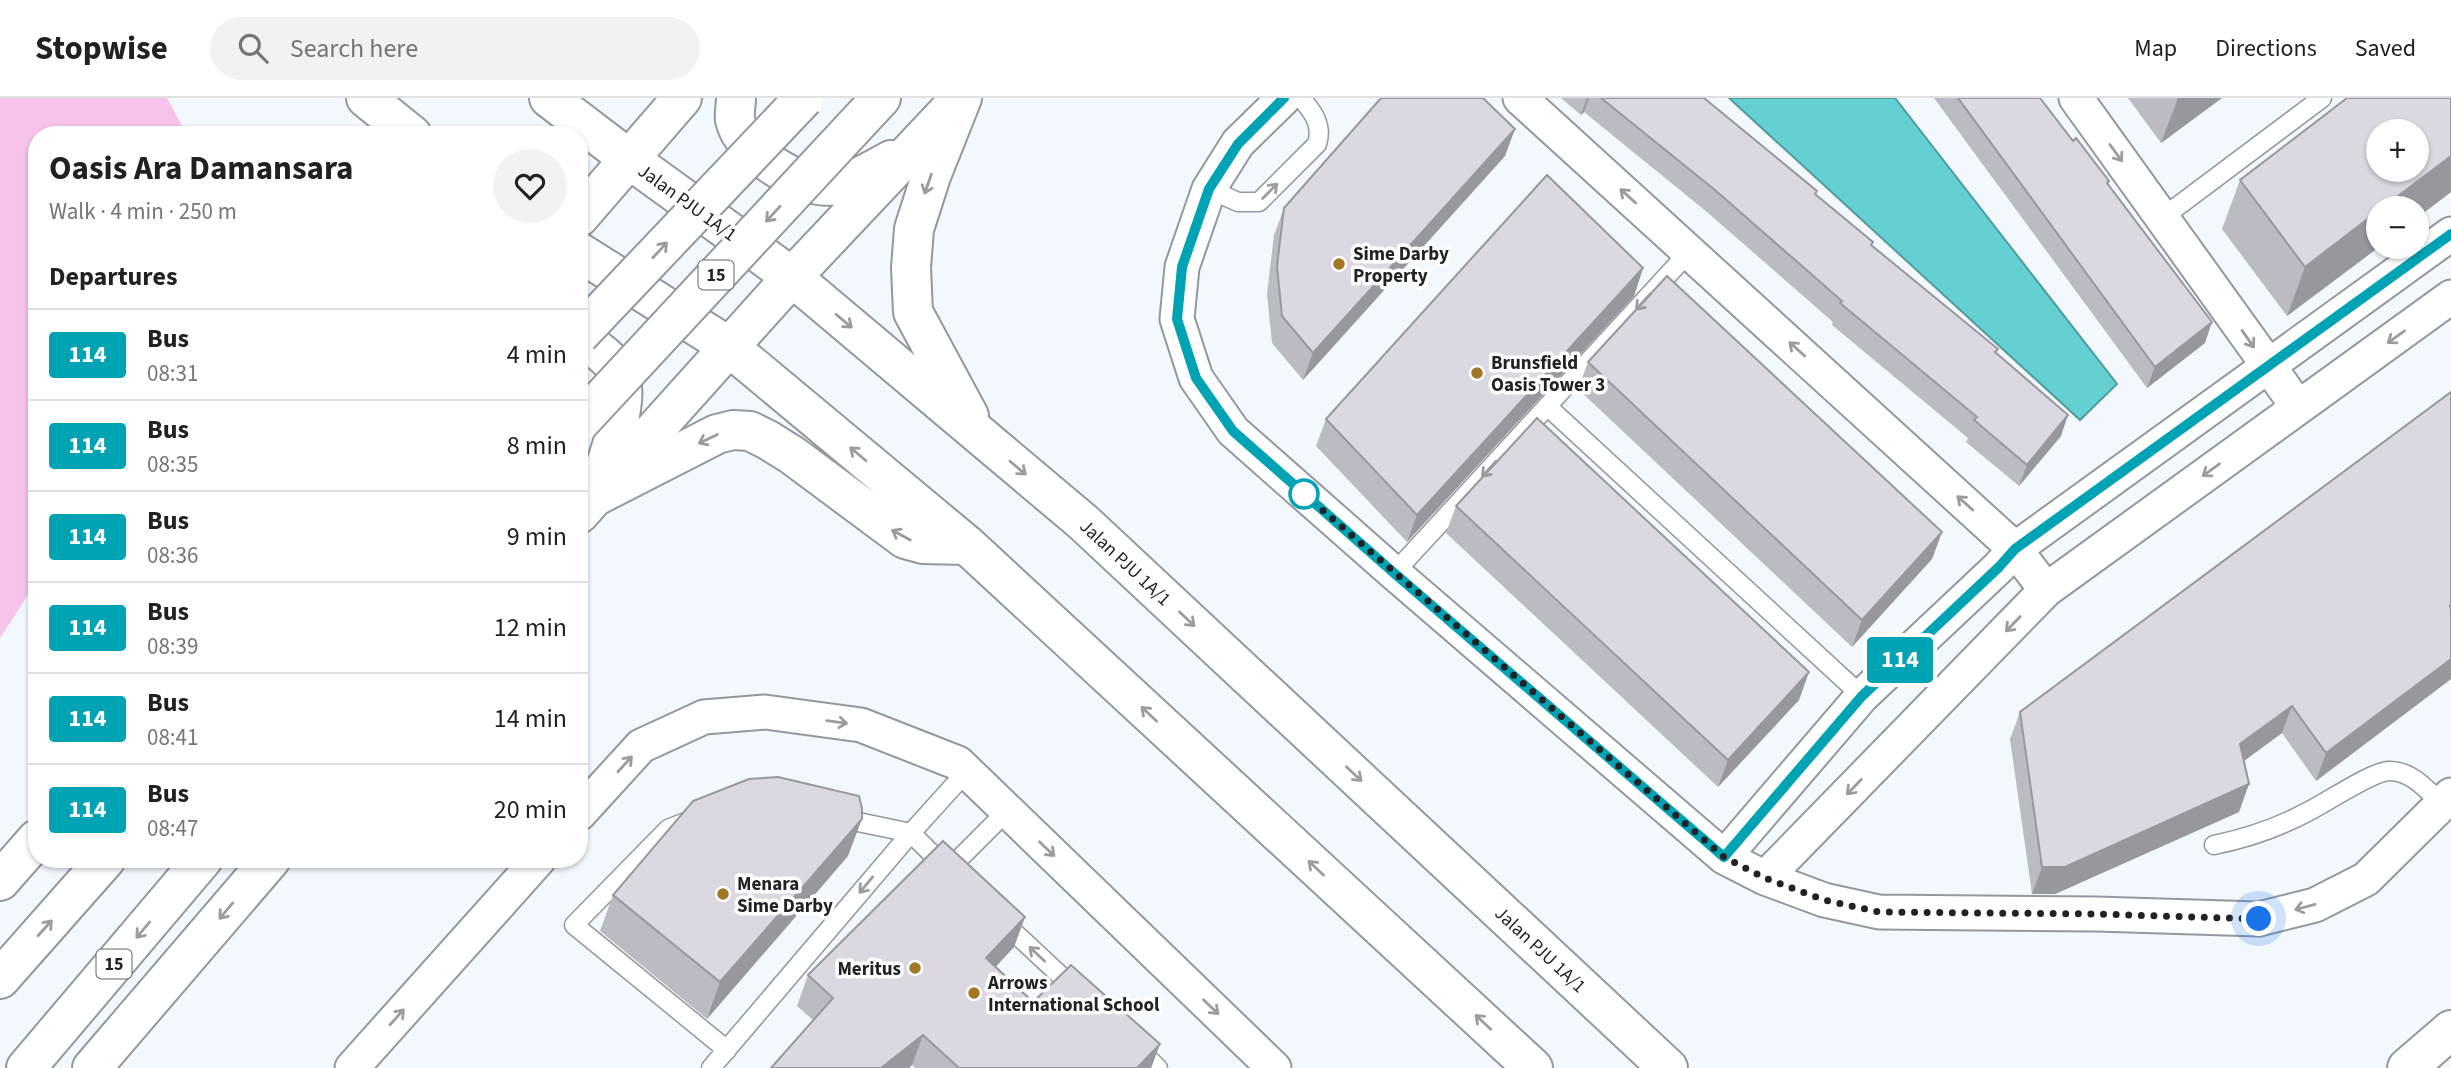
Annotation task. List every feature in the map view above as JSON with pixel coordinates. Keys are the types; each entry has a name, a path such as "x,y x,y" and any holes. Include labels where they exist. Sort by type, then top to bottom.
{"main road":[{"path":"366,98 401,126"},
{"name":"Jalan PJU 1A/1","path":"549,98 586,126"},
{"path":"588,206 682,98"},
{"path":"736,98 735,120 746,143 769,163 798,180 835,186 914,148"},
{"path":"588,326 804,98"},
{"name":"15","path":"588,413 881,98"},
{"path":"588,504 728,346 962,98"},
{"path":"962,98 931,176 914,229 911,268 913,312 979,435"},
{"name":"Jalan PJU 1A/1","path":"588,128 792,277 1083,522 1668,1068"},
{"path":"588,258 728,346 967,545 1534,1068"},
{"path":"588,343 607,357 621,380 620,411 611,450 588,503"},
{"path":"588,504 717,434 733,430 750,432 792,455 905,539 923,544 967,545"},
{"path":"0,881 28,849"},
{"path":"0,979 98,868"},
{"name":"15","path":"26,1068 195,868"},
{"path":"92,1068 263,868"},
{"path":"2407,1068 2451,1030"}],"street":[{"path":"1284,98 1238,144 1209,189 1182,267 1177,319 1196,378 1233,431 1724,857 1765,878 1824,900 1879,912 2259,919 2315,905 2366,879 2447,800"},
{"path":"1520,98 2015,549 2046,590"},
{"path":"2076,98 2298,407"},
{"path":"1724,857 1862,696 2015,549 2451,234"},
{"path":"1765,878 2046,590 2451,296"},
{"path":"588,804 641,746 704,717 765,712 861,725 958,763 1270,1067"},
{"path":"352,1068 531,868"}],"lane":[{"path":"1209,189 1238,202 1259,202 1317,144 1320,134 1315,115 1301,98"},
{"path":"2162,218 2322,98"},
{"path":"1394,573 1689,252"},
{"path":"1548,406 1862,696"},
{"path":"711,1068 967,771"},
{"path":"2214,845 2246,838 2283,824 2388,771 2404,774 2447,800"},
{"path":"815,813 911,833 953,875 1007,811"},
{"path":"702,816 668,829 574,925 727,1049"},
{"path":"988,908 1088,1002"},
{"path":"1128,1040 1158,1068"}],"shaded area":[{"path":"0,98 167,98 182,126 28,126 28,595 0,638"}],"water":[{"path":"1729,98 1895,98 2117,384 2080,420"}],"building":[{"name":"Sime Darby Property","path":"1381,98 1483,98 1515,129 1313,353 1282,316 1277,266 1284,208"},
{"path":"1601,98 1704,98 1817,191 1815,194 1873,242 1871,245 1998,349 1995,352 2068,415 2027,465 1974,420 1977,417 1840,303 1842,301 1715,190"},
{"path":"1958,98 2040,98 2073,141 2076,138 2212,322 2155,367"},
{"path":"2347,98 2451,98 2451,156 2429,173 2429,119 2366,119 2366,182 2416,182 2398,196 2366,196 2366,220 2305,267 2240,180"},
{"name":"Brunsfield Oasis Tower 3","path":"1547,175 1643,268 1417,515 1326,419"},
{"path":"1667,276 1942,532 1862,620 1588,362"},
{"path":"2451,392 2451,659 2326,753 2292,706 2240,744 2249,784 2065,867 2042,867 2020,712"},
{"path":"1537,418 1809,672 1728,760 1456,506"},
{"name":"Menara Sime Darby","path":"778,777 859,796 862,819 720,982 613,895 693,801 749,779"},
{"name":"Meritus","path":"943,841 1025,917 986,958 1033,1002 1071,965 1160,1044 1137,1068 959,1068 923,1035 881,1068 771,1068 833,998 808,975"}],"bus line":[{"name":"114","path":"1284,98 1238,144 1209,189 1182,267 1177,319 1196,378 1233,431 1724,857 1862,696 2015,549 2451,234"}],"place":[{"name":"Sime Darby Property","path":"1339,264"},
{"name":"Brunsfield Oasis Tower 3","path":"1477,373"},
{"name":"Menara Sime Darby","path":"723,894"},
{"name":"Meritus","path":"915,968"},
{"name":"Arrows International School","path":"974,993"}],"route":[{"path":"1304,494 1724,857 1765,878 1824,900 1879,912 2259,919"}]}
